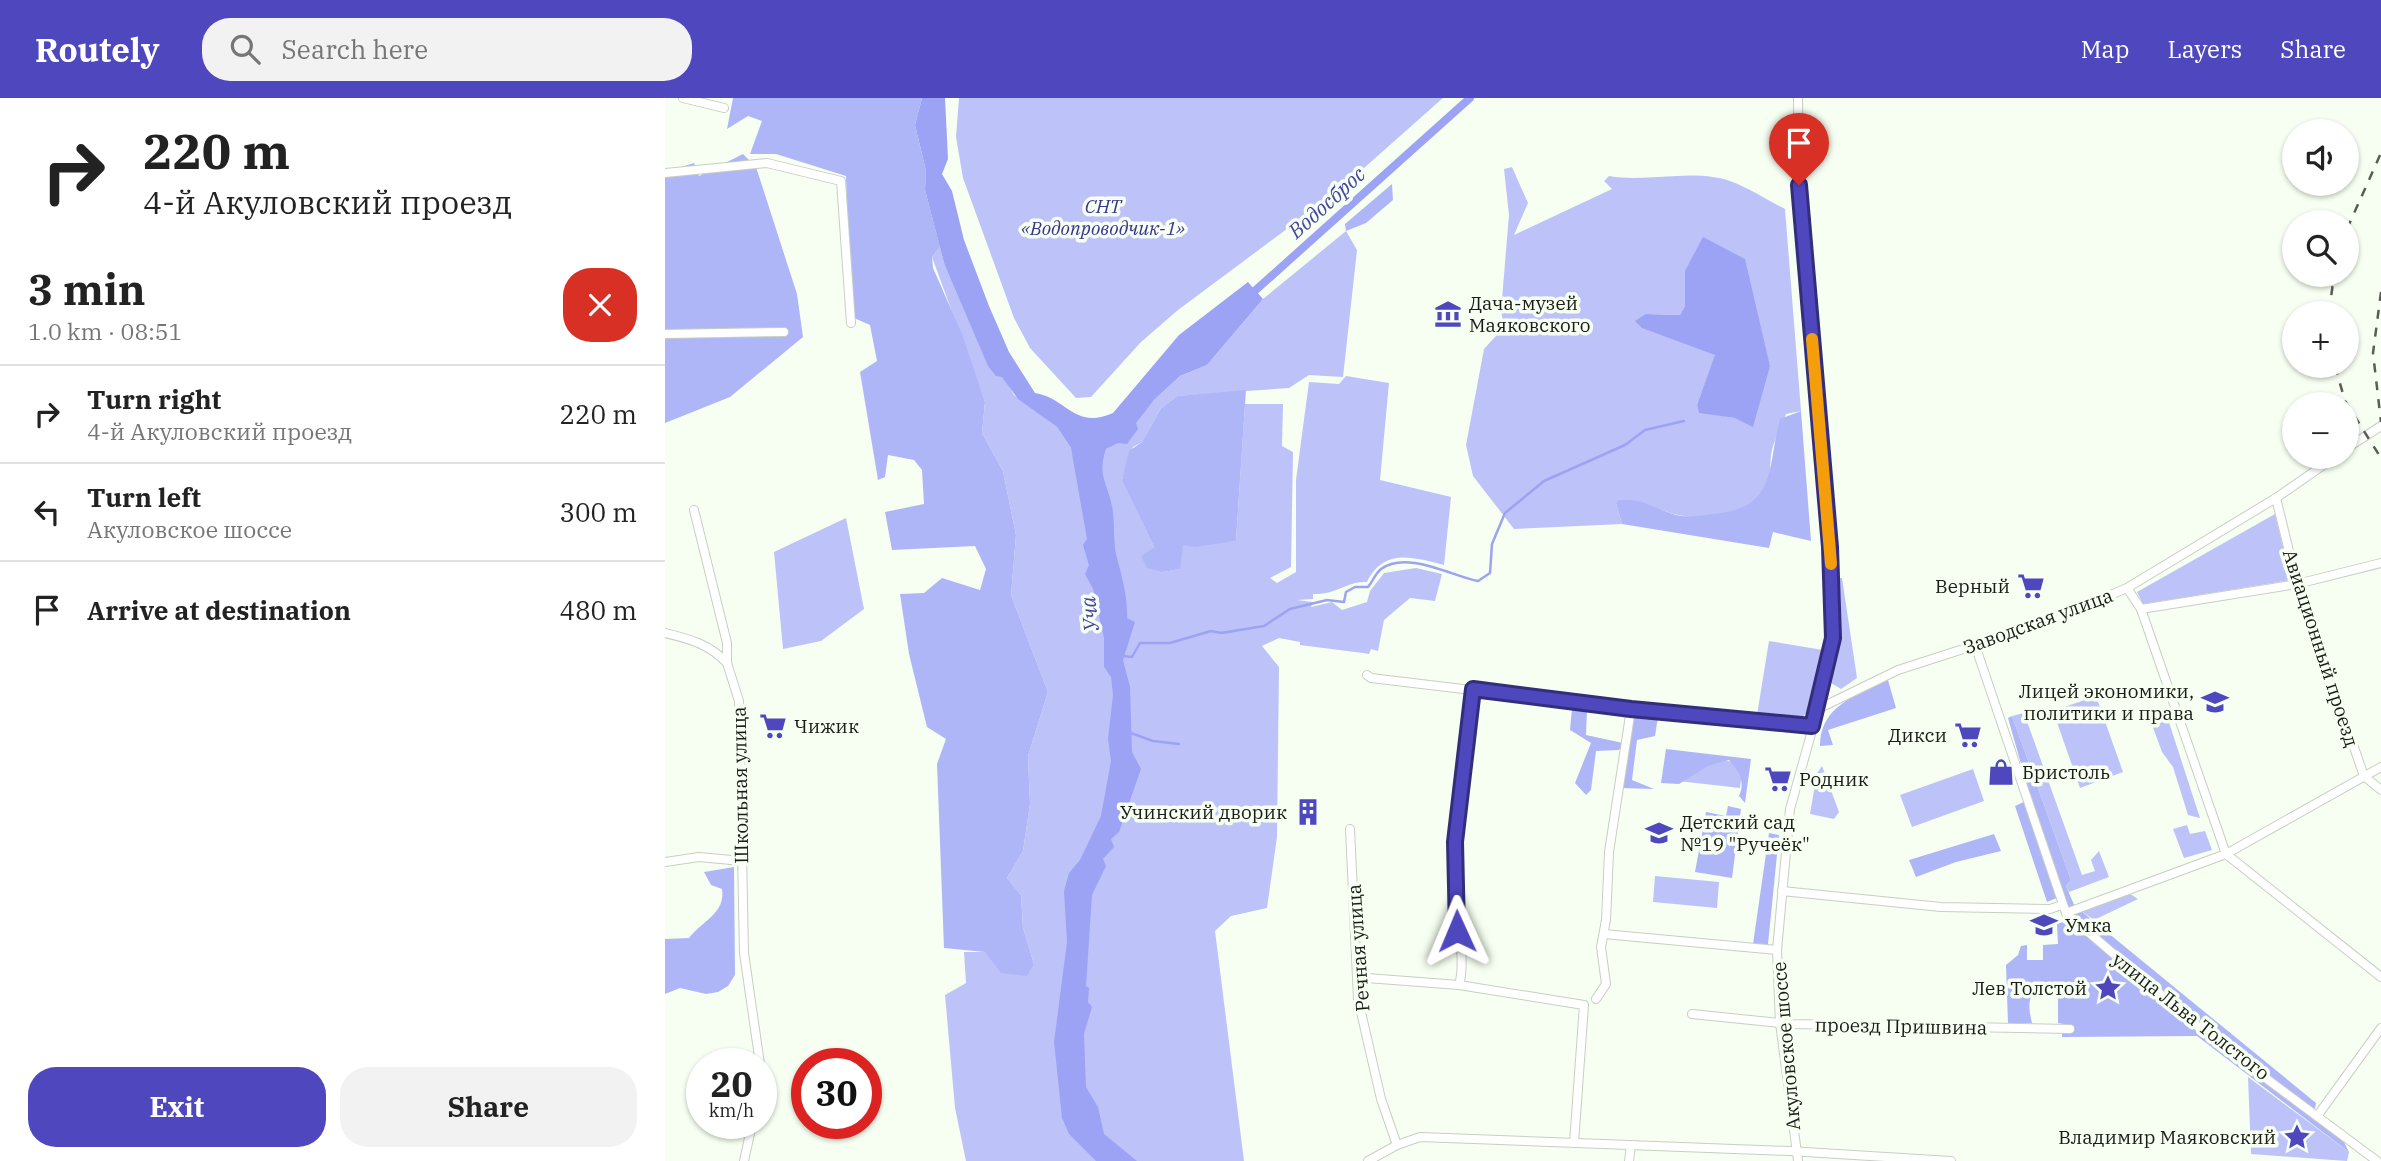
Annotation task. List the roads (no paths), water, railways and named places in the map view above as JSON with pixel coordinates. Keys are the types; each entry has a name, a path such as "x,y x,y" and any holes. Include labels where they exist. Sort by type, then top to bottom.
{"street":[{"path":"683,98 724,108"},
{"name":"Акуловское шоссе","path":"1797,1156 1780,1023 1777,950 1790,809 1818,709 1833,638 1830,547 1799,185 1798,98"},
{"path":"665,173 767,163 841,181 845,277 851,323"},
{"path":"665,334 784,332"},
{"path":"2359,441 2381,426"},
{"path":"2127,588 2276,498 2318,469"},
{"name":"Авиационный проезд","path":"2276,498 2297,584 2364,776"},
{"name":"Школьная улица","path":"694,510 727,643 727,663 739,701 744,953 758,1048"},
{"name":"Заводская улица","path":"1818,709 1898,670 2044,623 2127,588 2141,609 2297,584 2381,564"},
{"path":"2141,609 2226,854 2381,977"},
{"path":"665,633 697,640 727,663"},
{"path":"1975,645 2064,909"},
{"path":"1367,675 1371,678 1631,709 1812,726"},
{"path":"1459,985 1463,972 1457,931 1455,842 1473,689"},
{"path":"1596,999 1606,984 1601,947 1609,852 1631,709"},
{"path":"1782,891 1941,907 2064,909 2226,854 2381,767"},
{"path":"2364,776 2381,790"},
{"name":"Речная улица","path":"1350,830 1358,983 1367,1039 1397,1145"},
{"path":"665,862 699,858 742,861"},
{"name":"улица Льва Толстого","path":"2064,909 2209,1035 2377,1161"},
{"path":"1604,934 1777,950"},
{"path":"1358,983 1367,978 1459,985 1584,1005 1574,1143"},
{"name":"проезд Пришвина","path":"1692,1014 1780,1023 2070,1029"},
{"path":"2319,1115 2381,1028"},
{"path":"1368,1161 1397,1145 1420,1137 1951,1161"},
{"path":"744,1161 749,1139"},
{"path":"1629,1161 1631,1145"},
{"path":"2364,1150 2367,1161"}],"waterway":[{"name":"Водосброс","path":"1248,297 1470,98"},
{"path":"1123,656 1132,657 1140,643 1170,643 1211,631 1221,633 1264,626 1290,609 1327,600 1344,602 1346,592 1355,587 1368,587 1379,571 1391,564 1416,563 1478,581 1490,573 1492,544 1505,513 1544,481 1625,445 1645,430 1684,421"},
{"path":"1128,732 1153,741 1179,744"}],"railway":[{"path":"2356,210 2381,153"},
{"path":"2331,301 2332,287"},
{"path":"2381,292 2373,353 2381,422"},
{"path":"2338,378 2345,401 2381,458"}],"place":[{"name":"Дача-музей Маяковского","path":"1448,314"},
{"name":"Верный","path":"2031,586"},
{"name":"Лицей экономики, политики и права","path":"2215,702"},
{"name":"Чижик","path":"773,726"},
{"name":"Дикси","path":"1968,735"},
{"name":"Бристоль","path":"2001,772"},
{"name":"Родник","path":"1778,779"},
{"name":"Учинский дворик","path":"1308,812"},
{"name":"Детский сад №19 \"Ручеёк\"","path":"1659,833"},
{"name":"Умка","path":"2044,925"},
{"name":"Лев Толстой","path":"2108,988"},
{"name":"Владимир Маяковский","path":"2297,1137"}],"park label":[{"name":"СНТ «Водопроводчик-1»","path":"1103,217"}],"water label":[{"name":"Уча","path":"1090,614"}]}
